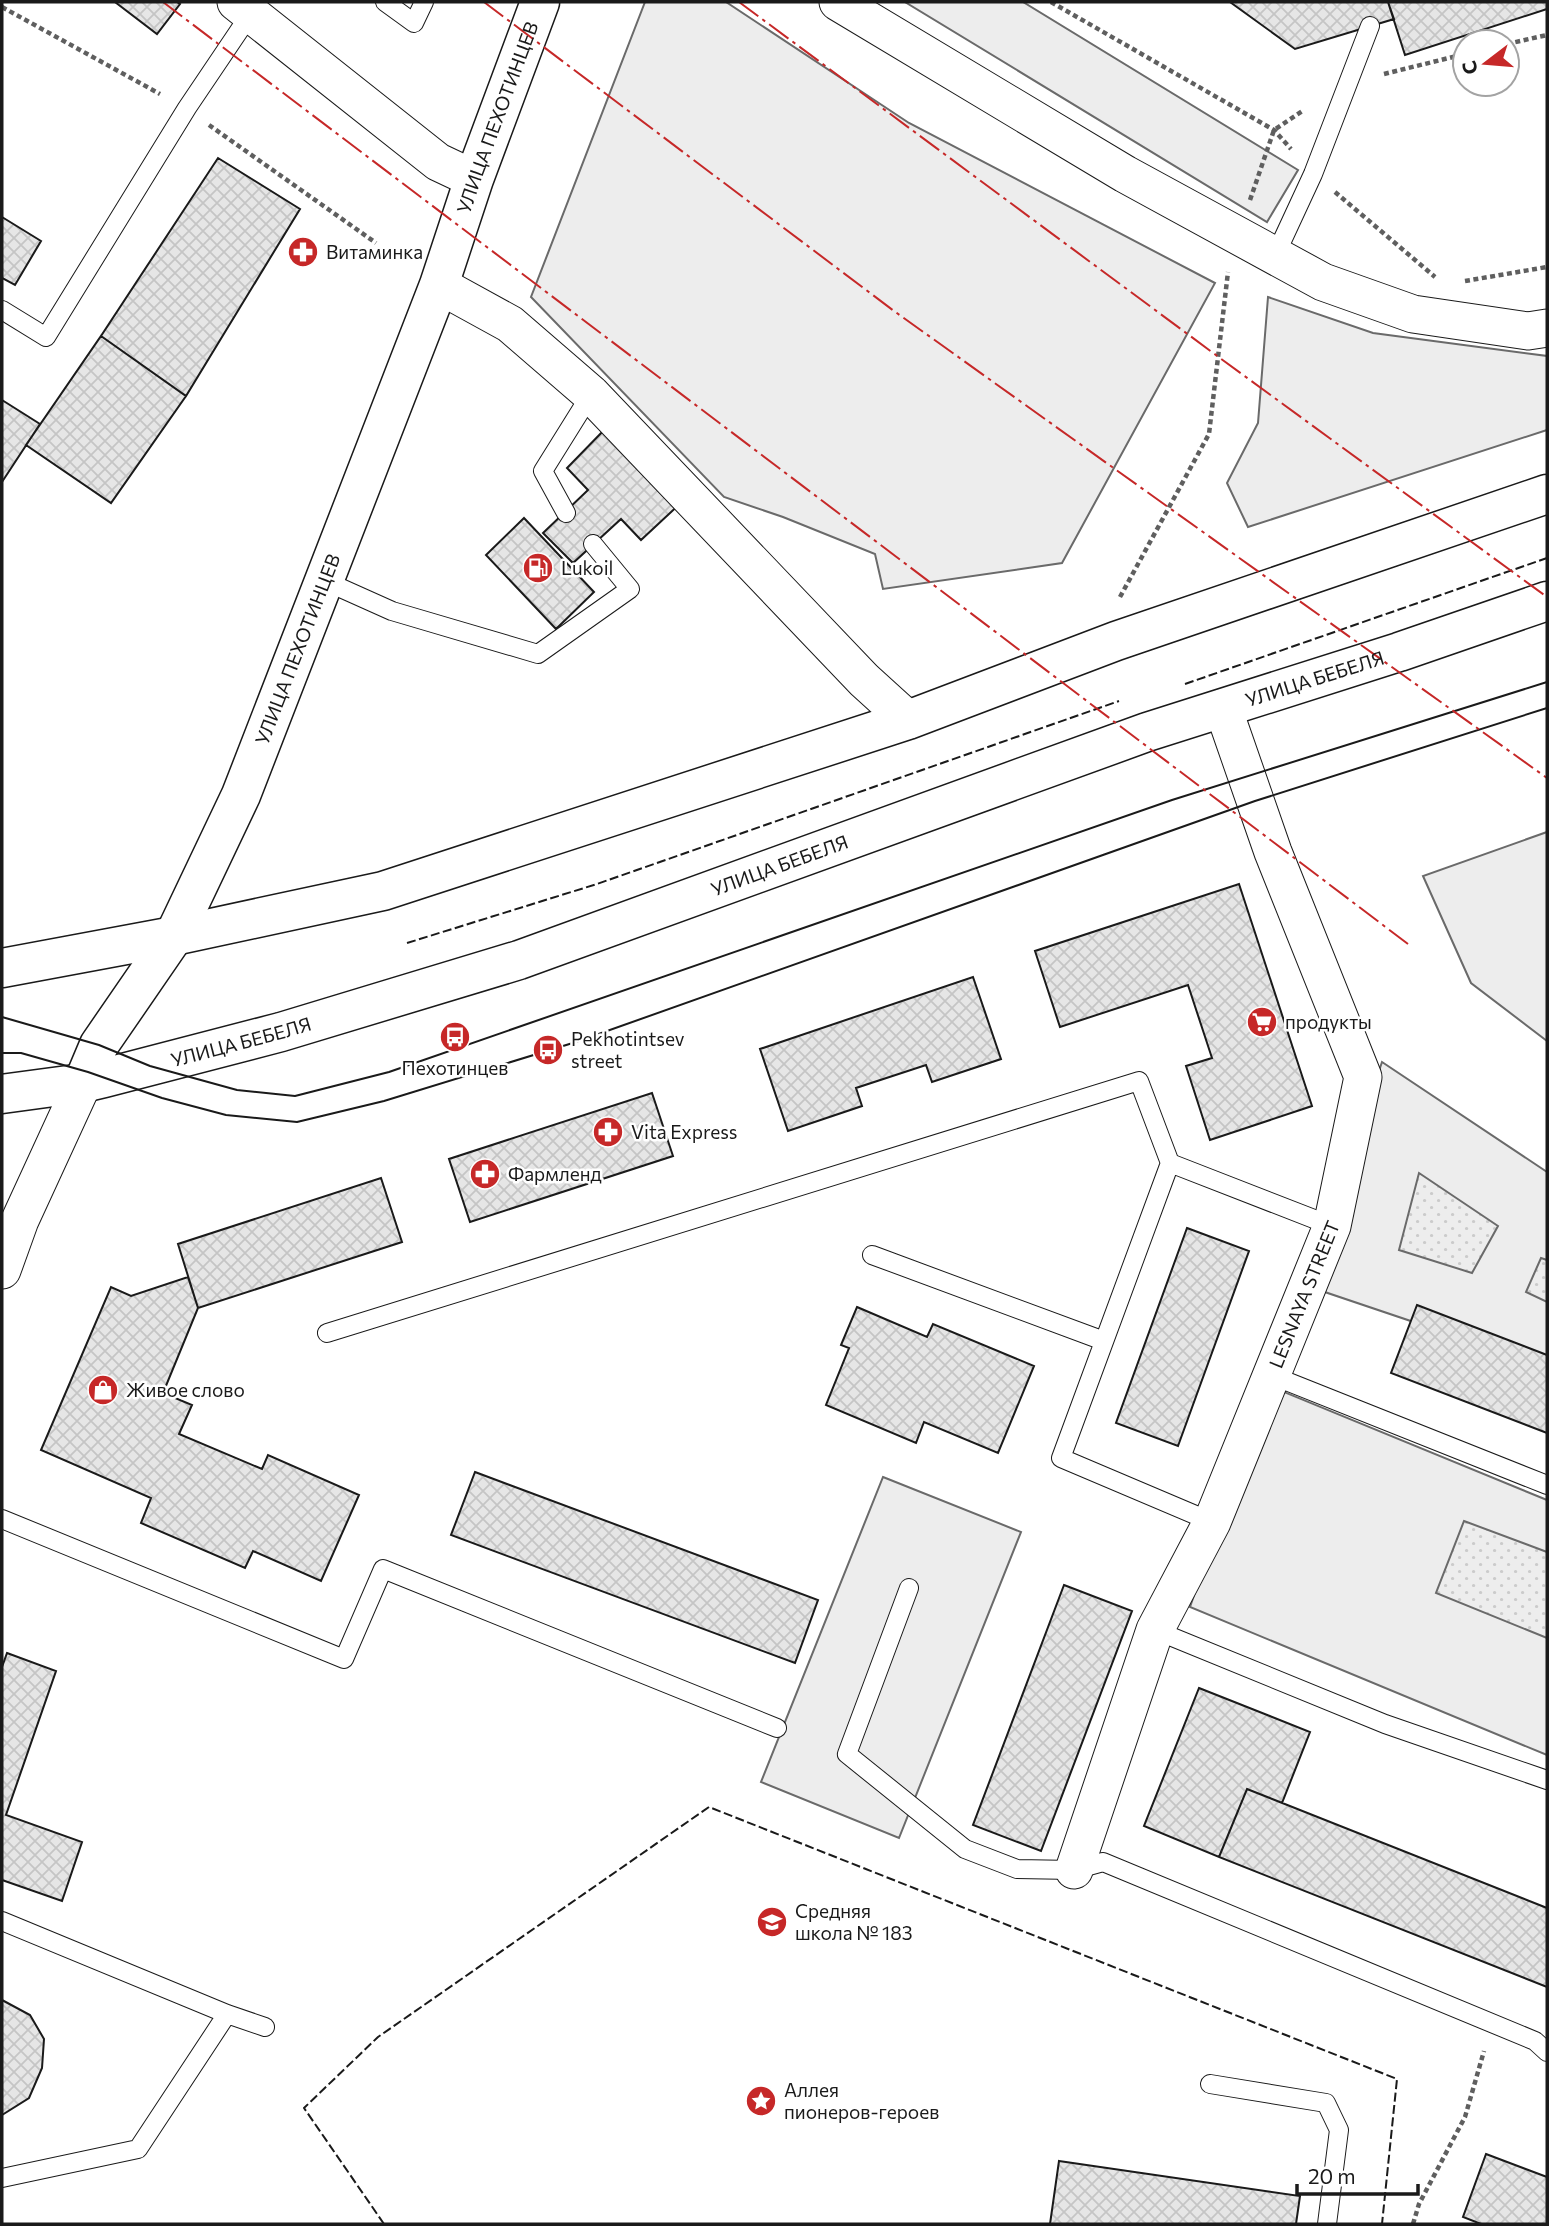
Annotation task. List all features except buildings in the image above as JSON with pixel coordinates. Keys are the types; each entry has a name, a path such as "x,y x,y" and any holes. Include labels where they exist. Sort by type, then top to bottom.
{"main road":[{"name":"УЛИЦА ПЕХОТИНЦЕВ","path":"83,1083 99,1045 174,936 242,795 439,285 474,179 540,2"},
{"path":"2,968 174,936 383,891 908,720 1116,641 1547,494"},
{"name":"УЛИЦА БЕБЕЛЯ","path":"2,1094 83,1083 281,1032 519,960 1147,732 1547,601"}],"street":[{"path":"838,2 1125,174 1324,282 1413,314 1528,331 1547,328"},
{"path":"244,8 438,162 474,179"},
{"path":"439,285 510,324 590,394 863,680 908,720"},
{"name":"LESNAYA STREET","path":"1074,1870 1155,1630 1212,1522 1332,1226 1363,1077 1273,852 1223,708"},
{"name":"УЛИЦА ПЕХОТИНЦЕВ","path":"2,1270 20,1220 83,1083"}],"lane":[{"path":"384,2 414,23 424,2"},
{"path":"2,310 46,337 187,108 244,8"},
{"path":"1275,256 1314,174 1370,26"},
{"path":"566,513 543,471 590,394"},
{"path":"325,581 392,611 538,654 630,589 593,544"},
{"path":"327,1333 1139,1081 1170,1163 1061,1458 1212,1522"},
{"path":"1170,1163 1332,1226"},
{"path":"872,1255 1104,1341"},
{"path":"1271,1375 1547,1485"},
{"path":"2,1519 344,1659 383,1569 777,1728"},
{"path":"909,1588 847,1754 965,1849 1017,1869 1074,1870 1102,1862 1535,2041 1547,2052"},
{"path":"1155,1630 1385,1724 1547,1780"},
{"path":"2,1921 227,2014 265,2027"},
{"path":"2,2178 138,2150 227,2014"},
{"path":"1209,2084 1325,2103 1339,2130 1327,2224"}],"path":[{"path":"1051,2 1274,130 1314,174 1444,284"},
{"path":"1521,41 1547,35"},
{"path":"1114,608 1209,434 1228,265 1274,130"},
{"path":"1457,282 1547,267"},
{"path":"1413,2224 1419,2204 1465,2117 1492,2023"}],"shaded area":[{"path":"645,2 726,2 909,123 1215,283 1062,563 883,589 875,554 783,517 724,497 531,297"},
{"path":"905,2 1023,2 1298,170 1267,222"},
{"path":"1268,297 1373,333 1547,356 1547,430 1248,527 1227,483 1258,423"},
{"path":"1547,832 1547,1041 1471,983 1423,876"},
{"path":"1382,1062 1547,1172 1547,1367 1307,1286"},
{"path":"1419,1173 1498,1226 1472,1273 1399,1250"},
{"path":"1541,1258 1547,1260 1547,1302 1526,1292"},
{"path":"1267,1385 1547,1500 1547,1755 1190,1607"},
{"path":"883,1477 1021,1532 899,1838 761,1782"},
{"path":"1464,1521 1547,1552 1547,1638 1436,1593"}],"tram line":[{"path":"2,1017 99,1045 150,1066 237,1090 295,1096 389,1072 1172,800 1547,682"},
{"path":"2,1053 21,1053 88,1072 162,1098 226,1115 297,1122 384,1101 576,1042 1255,801 1547,708"}],"fence":[{"path":"1185,684 1547,558"},
{"path":"407,943 597,884 1119,701"},
{"path":"384,2224 304,2108 378,2037 709,1807 1397,2079 1382,2224"}],"power":[{"path":"163,2 1408,944"},
{"path":"484,2 894,311 1547,778"},
{"path":"739,2 1547,597"}],"place":[{"name":"Витаминка","path":"303,252"},
{"name":"Lukoil","path":"538,568"},
{"name":"продукты","path":"1262,1022"},
{"name":"Пехотинцев","path":"455,1037"},
{"name":"Pekhotintsev street","path":"548,1050"},
{"name":"Vita Express","path":"608,1132"},
{"name":"Фармленд","path":"485,1174"},
{"name":"Живое слово","path":"103,1390"},
{"name":"Средняя школа № 183","path":"772,1922"},
{"name":"Аллея пионеров-героев","path":"761,2101"}]}
